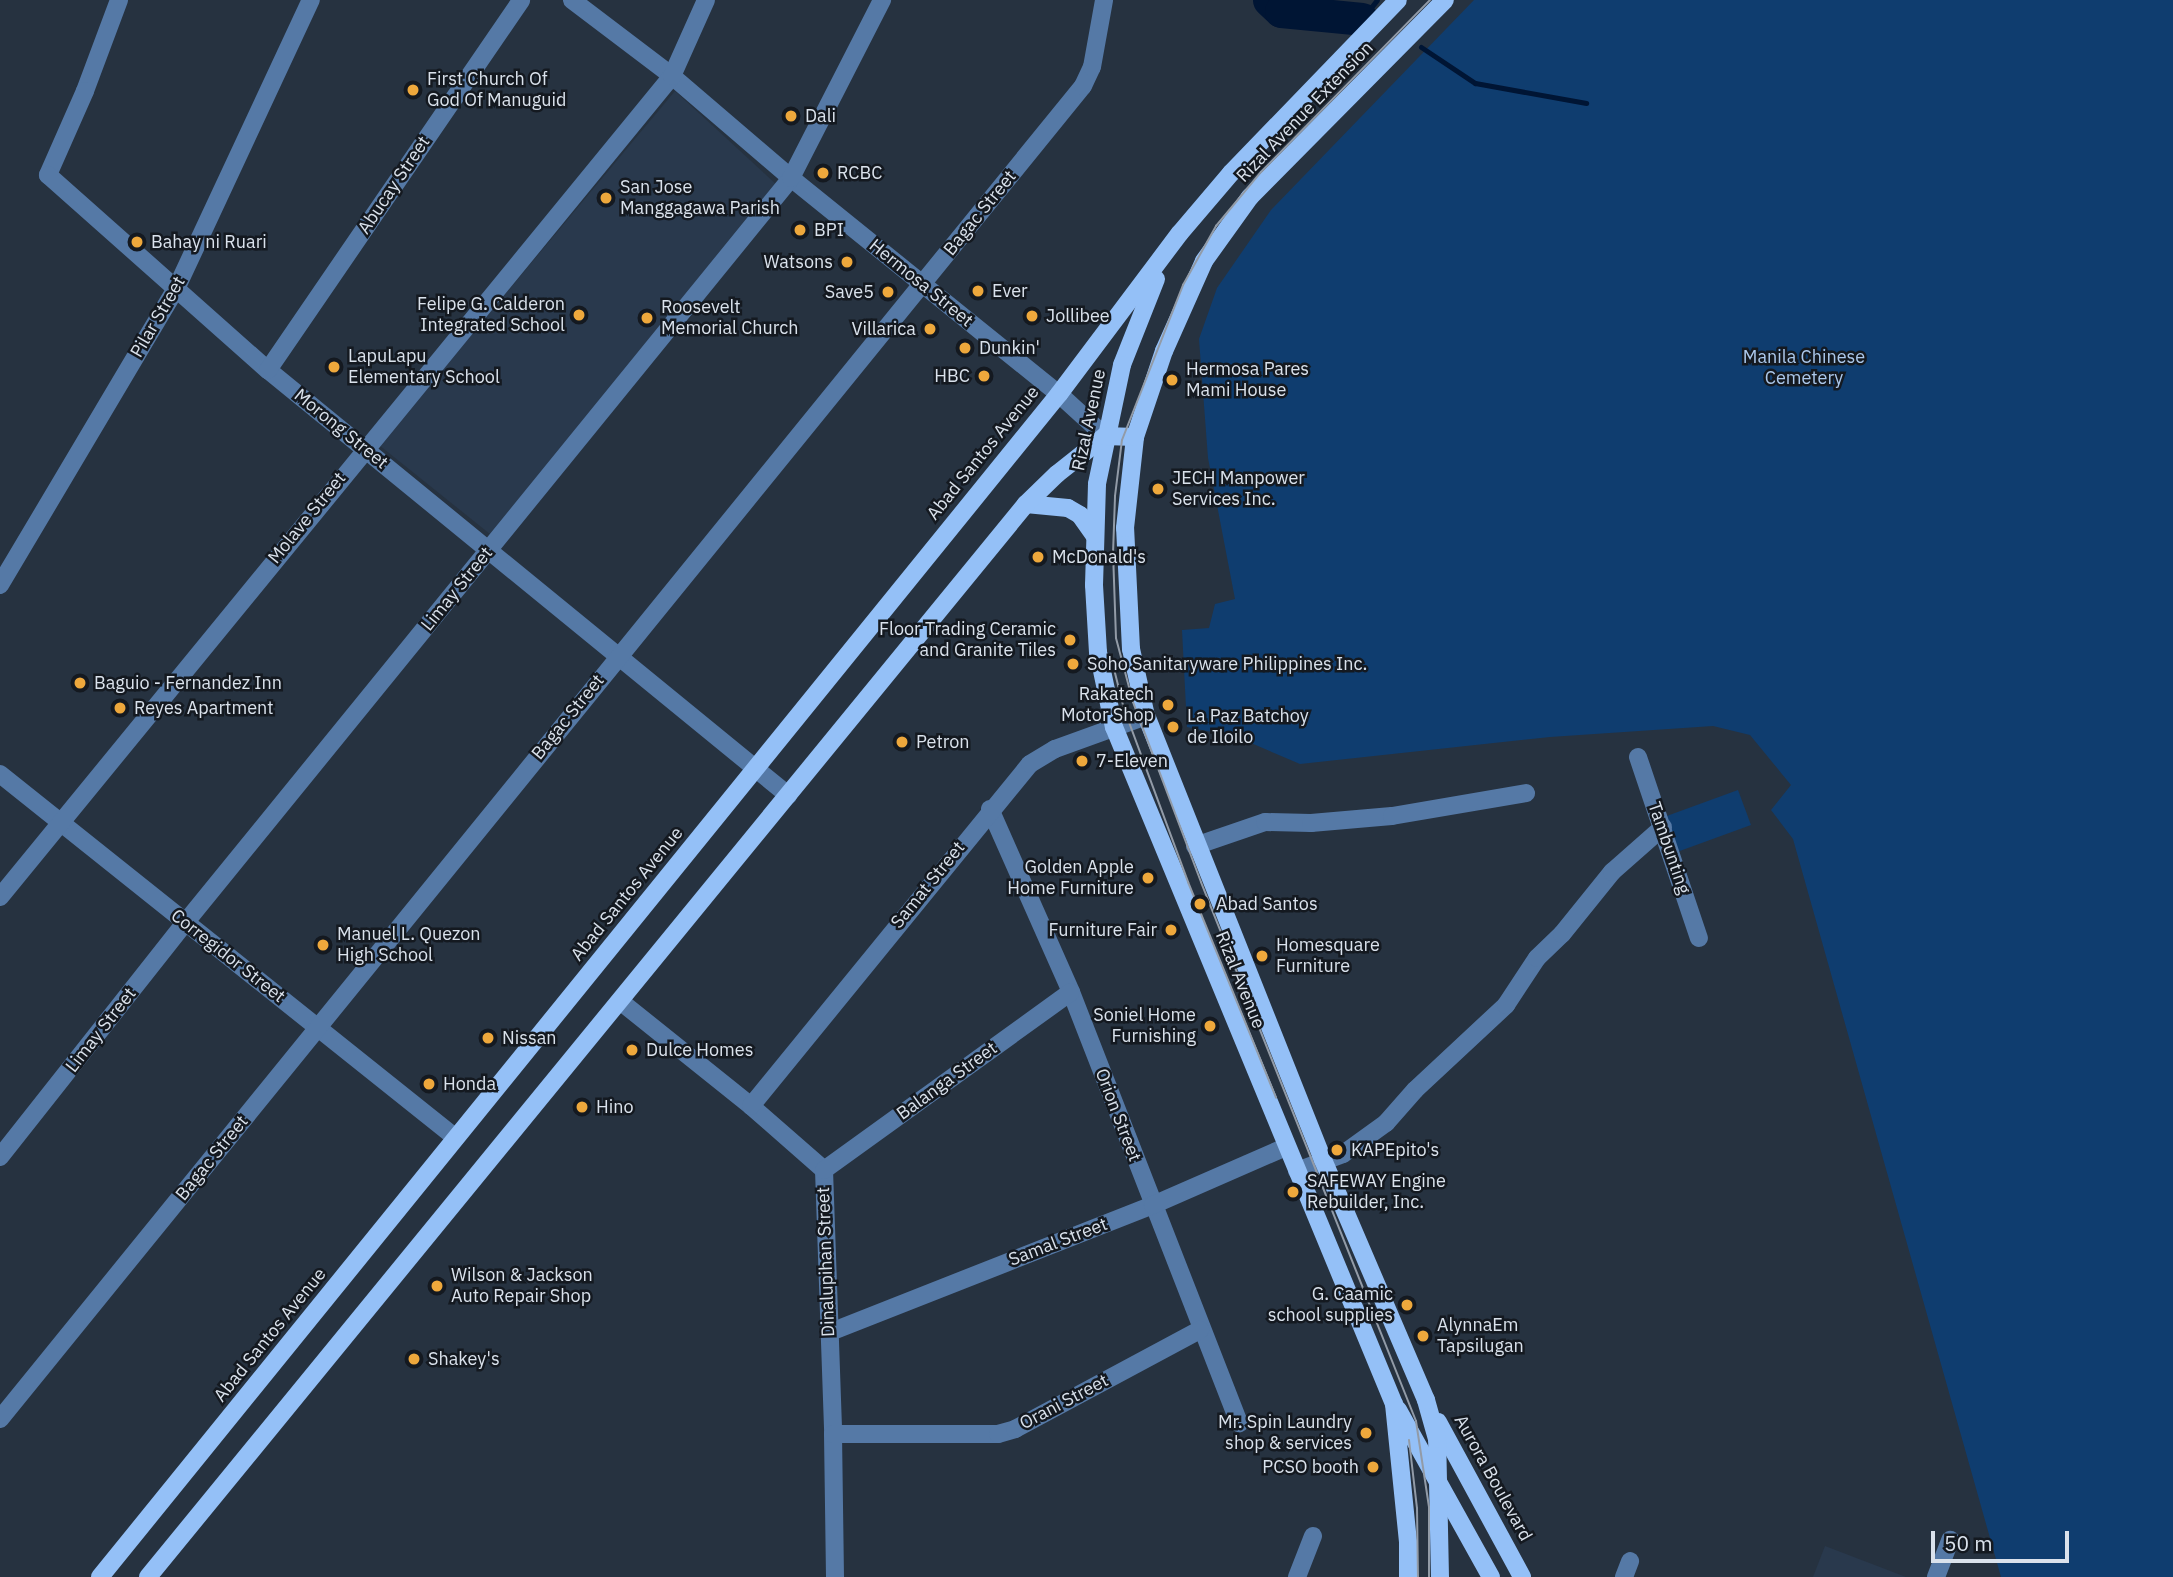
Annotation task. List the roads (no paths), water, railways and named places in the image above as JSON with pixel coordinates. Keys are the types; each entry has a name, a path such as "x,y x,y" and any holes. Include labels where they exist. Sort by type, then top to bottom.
{"main road":[{"name":"Rizal Avenue Extension","path":"1180,233 1231,173 1398,0"},
{"name":"Rizal Avenue Extension","path":"1203,261 1250,197 1445,0"},
{"name":"Abad Santos Avenue","path":"100,1577 1059,394 1180,233"},
{"name":"Rizal Avenue","path":"1180,233 1147,297 1122,366 1105,436 1097,484 1094,535 1098,652 1114,727 1394,1404 1408,1543 1408,1577"},
{"name":"Rizal Avenue","path":"1203,261 1164,351 1135,437 1125,528 1131,649 1146,716 1195,846 1323,1160 1426,1400 1437,1439 1440,1577"},
{"path":"148,1577 1026,504 1056,474 1105,436 1135,437"},
{"path":"1026,504 1042,503 1068,508 1080,515 1094,535"},
{"name":"Aurora Boulevard","path":"1426,1400 1522,1577"},
{"path":"1394,1404 1491,1577"},
{"path":"159,1577 174,1547"}],"street":[{"name":"Morong Street","path":"119,0 85,91 48,175 268,370 788,795"},
{"name":"Pilar Street","path":"0,585 176,289 311,0"},
{"name":"Abucay Street","path":"268,370 521,0"},
{"name":"Hermosa Street","path":"572,0 672,76 791,178 1059,394 1105,436"},
{"name":"Molave Street","path":"0,897 365,447 672,76 706,0"},
{"name":"Limay Street","path":"0,1157 185,923 791,178 882,0"},
{"name":"Bagac Street","path":"0,1419 617,655 1083,86 1092,67 1104,0"},
{"name":"Samat Street","path":"751,1106 990,809 1030,764 1055,749 1146,716"},
{"name":"Tambunting","path":"1638,757 1699,939"},
{"name":"Corregidor Street","path":"0,774 456,1138"},
{"path":"1195,846 1265,822 1311,823 1392,816 1526,793"},
{"name":"Orion Street","path":"990,809 1071,992 1200,1330 1239,1423"},
{"path":"1297,1171 1343,1154 1386,1123 1415,1090 1506,1005 1537,958 1562,934 1612,872 1663,827"},
{"name":"Balanga Street","path":"824,1170 1071,992"},
{"name":"Dinalupihan Street","path":"620,1001 751,1106 824,1170 835,1577"},
{"name":"Samal Street","path":"828,1333 1153,1205 1286,1147"},
{"name":"Orani Street","path":"833,1434 998,1434 1015,1429 1200,1330"},
{"path":"1297,1577 1314,1536"},
{"path":"1936,1577 1950,1540"}],"waterway":[{"path":"1269,0 1281,11 1362,19"},
{"path":"1362,19 1377,0"},
{"path":"1421,47 1475,83 1586,103"}],"tram line":[{"path":"1429,1577 1429,1507 1416,1421 1201,882 1133,702 1116,638 1113,554 1115,496 1122,440 1183,285 1216,226 1261,172 1430,0"},
{"path":"1114,669 1123,706 1188,882 1276,1098"},
{"path":"1409,1440 1417,1508 1418,1577"}],"place":[{"name":"First Church Of God Of Manuguid","path":"413,90"},
{"name":"Dali","path":"791,116"},
{"name":"RCBC","path":"823,173"},
{"name":"San Jose Manggagawa Parish","path":"606,198"},
{"name":"BPI","path":"800,230"},
{"name":"Bahay ni Ruari","path":"137,242"},
{"name":"Watsons","path":"847,262"},
{"name":"Ever","path":"978,291"},
{"name":"Save5","path":"888,292"},
{"name":"Felipe G. Calderon Integrated School","path":"579,315"},
{"name":"Jollibee","path":"1032,316"},
{"name":"Roosevelt Memorial Church","path":"647,318"},
{"name":"Villarica","path":"930,329"},
{"name":"Dunkin'","path":"965,348"},
{"name":"LapuLapu Elementary School","path":"334,367"},
{"name":"HBC","path":"984,376"},
{"name":"Hermosa Pares Mami House","path":"1172,380"},
{"name":"JECH Manpower Services Inc.","path":"1158,489"},
{"name":"McDonald's","path":"1038,557"},
{"name":"Floor Trading Ceramic and Granite Tiles","path":"1070,640"},
{"name":"Soho Sanitaryware Philippines Inc.","path":"1073,664"},
{"name":"Baguio - Fernandez Inn","path":"80,683"},
{"name":"Rakatech Motor Shop","path":"1168,705"},
{"name":"Reyes Apartment","path":"120,708"},
{"name":"La Paz Batchoy de Iloilo","path":"1173,727"},
{"name":"Petron","path":"902,742"},
{"name":"7-Eleven","path":"1082,761"},
{"name":"Golden Apple Home Furniture","path":"1148,878"},
{"name":"Abad Santos","path":"1200,904"},
{"name":"Furniture Fair","path":"1171,930"},
{"name":"Manuel L. Quezon High School","path":"323,945"},
{"name":"Homesquare Furniture","path":"1262,956"},
{"name":"Soniel Home Furnishing","path":"1210,1026"},
{"name":"Nissan","path":"488,1038"},
{"name":"Dulce Homes","path":"632,1050"},
{"name":"Honda","path":"429,1084"},
{"name":"Hino","path":"582,1107"},
{"name":"KAPEpito's","path":"1337,1150"},
{"name":"SAFEWAY Engine Rebuilder, Inc.","path":"1293,1192"},
{"name":"Wilson & Jackson Auto Repair Shop","path":"437,1286"},
{"name":"G. Caamic school supplies","path":"1407,1305"},
{"name":"AlynnaEm Tapsilugan","path":"1423,1336"},
{"name":"Shakey's","path":"414,1359"},
{"name":"Mr. Spin Laundry shop & services","path":"1366,1433"},
{"name":"PCSO booth","path":"1373,1467"}],"park label":[{"name":"Manila Chinese Cemetery","path":"1804,368"}]}
